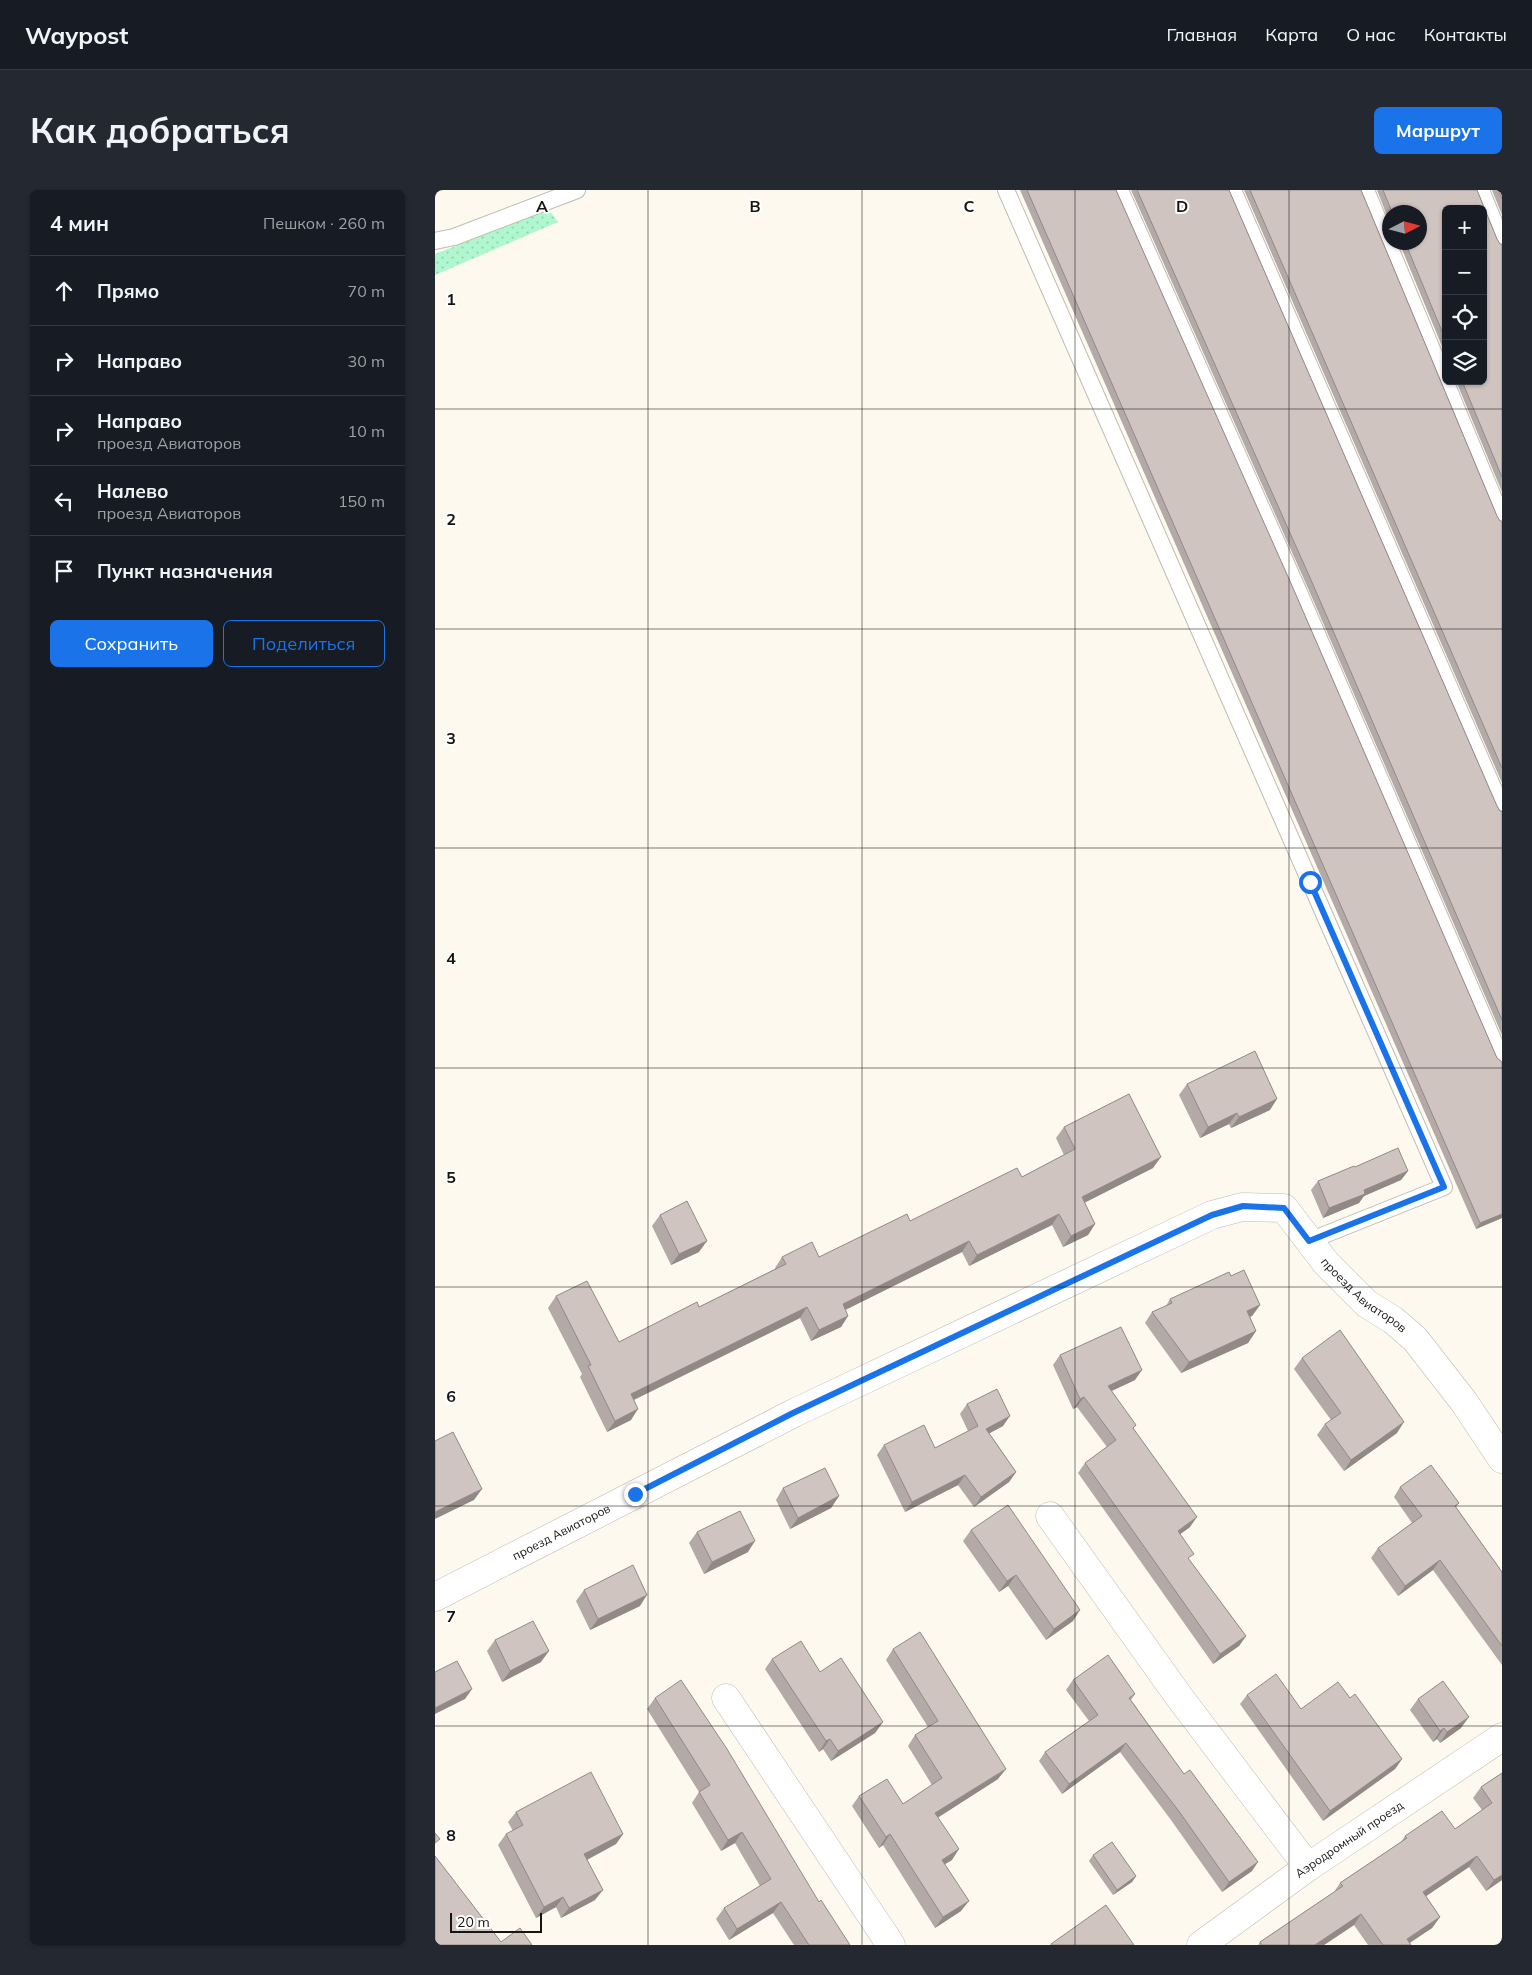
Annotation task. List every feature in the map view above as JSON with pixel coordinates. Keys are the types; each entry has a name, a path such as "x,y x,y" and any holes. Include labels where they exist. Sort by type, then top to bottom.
{"street":[{"name":"проезд Авиаторов","path":"435,1597 793,1413 1203,1219 1243,1206 1284,1208 1326,1263 1367,1304 1393,1320 1415,1339 1463,1402 1502,1459"},
{"path":"1050,1516 1180,1698 1308,1867"},
{"path":"726,1698 891,1945"},
{"name":"Аэродромный проезд","path":"1201,1945 1308,1867 1502,1737"}],"lane":[{"path":"435,241 454,237 577,190"},
{"path":"1006,190 1444,1187 1309,1241"},
{"path":"1120,190 1302,599 1502,1060"},
{"path":"1233,190 1502,808"},
{"path":"1366,190 1502,518"},
{"path":"1481,190 1502,241"}],"green space":[{"path":"549,210 558,222 435,275 435,254"}],"building":[{"path":"1027,190 1116,190 1293,588 1497,1058 1502,1062 1502,1214 1480,1223"},
{"path":"1137,190 1229,190 1497,806 1502,811 1502,1020 1311,580"},
{"path":"1250,190 1361,190 1382,240 1382,250 1386,250 1497,516 1502,521 1502,768"},
{"path":"1383,190 1477,190 1483,205 1442,205 1442,331 1408,250 1427,250 1427,205 1389,205"},
{"path":"1498,190 1502,190 1502,199"},
{"path":"1487,214 1497,239 1502,244 1502,477 1464,385 1487,385"},
{"path":"1255,1051 1277,1099 1239,1117 1237,1113 1208,1127 1187,1084"},
{"path":"1129,1094 1161,1157 1082,1197 1095,1224 1071,1236 1059,1214 977,1255 969,1241 843,1304 848,1316 819,1330 807,1307 631,1394 638,1409 615,1421 588,1366 591,1365 556,1296 587,1281 619,1342 697,1302 699,1307 786,1264 782,1257 812,1242 819,1257 907,1214 910,1221 1017,1168 1022,1177 1075,1149 1064,1127"},
{"path":"1398,1148 1408,1171 1364,1190 1365,1194 1329,1208 1318,1181"},
{"path":"687,1201 707,1241 679,1254 660,1215"},
{"path":"1244,1270 1260,1305 1247,1311 1256,1331 1189,1362 1152,1312 1172,1303 1170,1299 1229,1272 1231,1276"},
{"path":"1121,1327 1142,1370 1108,1386 1136,1425 1133,1428 1197,1517 1178,1531 1194,1554 1188,1558 1246,1636 1220,1654 1085,1463 1116,1440 1084,1397 1080,1399 1060,1355"},
{"path":"1340,1330 1404,1422 1351,1460 1325,1424 1341,1413 1302,1358"},
{"path":"997,1389 1010,1416 986,1429 1016,1472 981,1497 965,1475 912,1502 884,1445 924,1425 935,1448 978,1426 967,1404"},
{"path":"453,1432 482,1489 435,1512 435,1441"},
{"path":"1431,1465 1459,1503 1455,1506 1502,1572 1502,1646 1440,1560 1405,1586 1378,1548 1422,1516 1400,1487"},
{"path":"825,1468 839,1496 798,1518 783,1488"},
{"path":"1008,1505 1080,1610 1054,1629 1016,1575 1007,1581 971,1530"},
{"path":"740,1511 755,1541 712,1562 697,1532"},
{"path":"633,1565 647,1595 598,1619 584,1590"},
{"path":"533,1621 549,1651 510,1671 495,1640"},
{"path":"920,1632 1006,1769 935,1813 959,1849 942,1860 969,1901 943,1917 890,1834 886,1837 859,1796 887,1779 903,1804 942,1778 915,1735 938,1721 893,1649"},
{"path":"801,1641 820,1672 841,1658 883,1722 838,1751 830,1739 826,1741 772,1659"},
{"path":"1108,1655 1135,1694 1129,1698 1184,1774 1190,1770 1258,1862 1229,1882 1178,1810 1126,1743 1069,1784 1045,1752 1098,1715 1073,1680"},
{"path":"457,1661 472,1689 435,1708 435,1672"},
{"path":"1276,1674 1301,1709 1338,1682 1350,1698 1355,1694 1402,1759 1330,1811 1247,1695"},
{"path":"681,1680 727,1749 819,1902 821,1900 850,1945 809,1945 781,1902 737,1929 724,1908 771,1879 742,1832 728,1840 699,1792 710,1785 655,1698"},
{"path":"1443,1681 1469,1717 1447,1732 1444,1728 1440,1731 1418,1699"},
{"path":"591,1772 623,1834 584,1854 603,1890 569,1908 563,1897 544,1907 506,1834 523,1825 516,1812"},
{"path":"1502,1773 1502,1875 1494,1880 1477,1856 1423,1892 1440,1917 1407,1939 1411,1945 1383,1945 1361,1914 1315,1945 1262,1945 1260,1942 1343,1886 1340,1883 1407,1838 1405,1836 1442,1811 1455,1829 1492,1803 1481,1787"},
{"path":"435,1833 440,1839 435,1843"},
{"path":"1112,1842 1136,1876 1117,1890 1093,1855"},
{"path":"435,1856 501,1942 520,1928 532,1945 435,1945"},
{"path":"1106,1905 1134,1945 1051,1945 1051,1944"}],"route":[{"path":"635,1494 793,1413 1212,1215 1243,1206 1284,1208 1309,1241 1444,1187 1310,882"}]}
